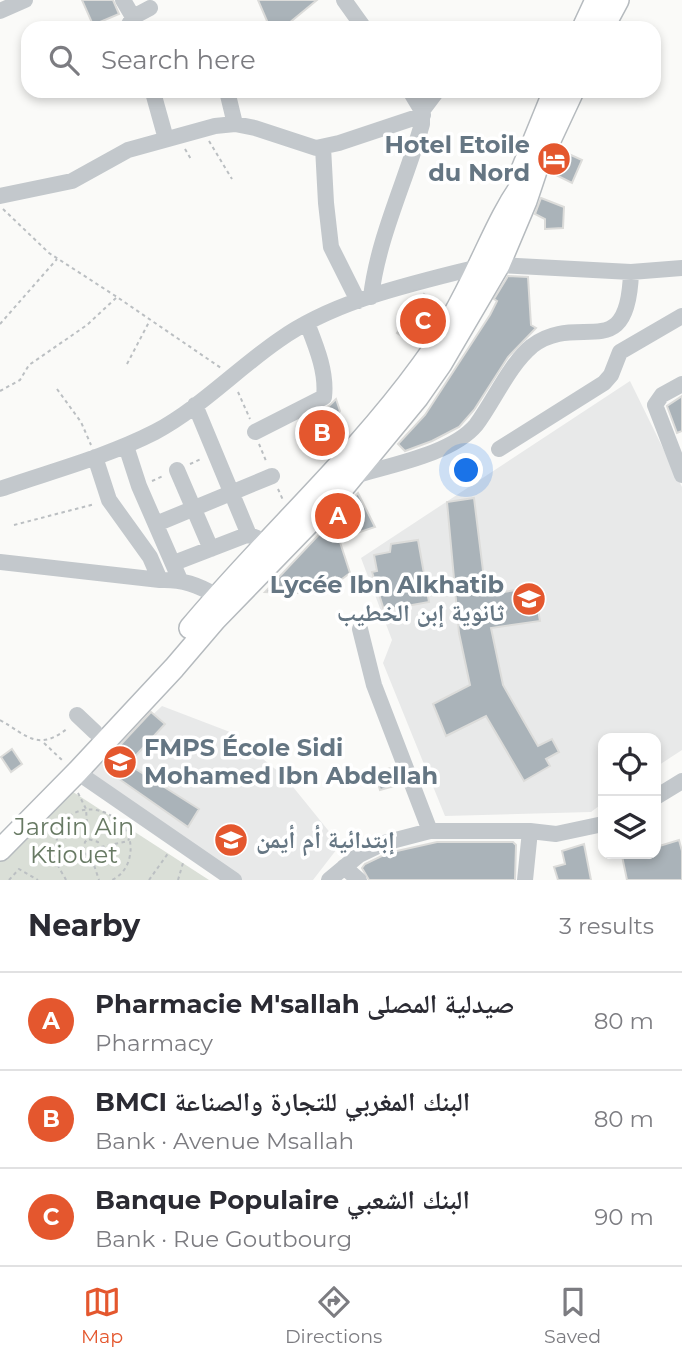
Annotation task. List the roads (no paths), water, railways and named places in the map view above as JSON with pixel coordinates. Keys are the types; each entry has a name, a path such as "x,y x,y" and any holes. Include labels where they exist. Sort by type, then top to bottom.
{"main road":[{"path":"586,21 596,0"},
{"path":"597,21 606,0"},
{"path":"607,21 618,0"},
{"path":"616,21 626,0"},
{"path":"519,199 527,157 551,98"},
{"path":"0,850 74,775 215,620 354,476 418,397 447,354 499,265 519,199 562,98"},
{"path":"0,832 74,775 85,722 160,664 217,596 257,539 290,517 334,474 423,364 537,169 570,98"},
{"path":"519,199 542,177 580,98"}],"street":[{"path":"0,11 25,0"},
{"path":"123,0 130,21"},
{"path":"344,0 359,21"},
{"path":"131,21 150,8"},
{"path":"155,98 166,139"},
{"path":"229,98 235,124"},
{"path":"365,299 422,127 422,113 414,98"},
{"path":"0,196 72,181 114,156 202,129 235,124 306,146 323,147 422,113 432,98"},
{"path":"323,147 331,247 365,299"},
{"path":"499,265 631,272 682,268"},
{"path":"0,489 126,446 156,431 195,405 278,340 307,323 365,299 478,267"},
{"path":"354,476 441,450 462,439 476,424 520,359 536,344 561,334 599,331 620,321 628,305 631,272"},
{"path":"499,449 604,383 611,375 620,352 682,316"},
{"path":"255,432 324,397 324,378 319,356 307,323"},
{"path":"682,384 657,400 655,405 682,475"},
{"path":"174,563 211,549 257,539 232,492 195,405"},
{"path":"126,446 139,486 180,580"},
{"path":"95,457 109,500 150,556 160,580"},
{"path":"177,470 211,549"},
{"path":"156,524 272,476"},
{"path":"0,562 180,580 200,586 217,596"},
{"path":"360,629 374,685 430,831"},
{"path":"74,775 234,880"},
{"path":"661,793 682,780"},
{"path":"329,880 359,855 384,843 430,831 530,831 556,834 598,825"},
{"path":"525,880 530,831"},
{"path":"344,867 359,880"}],"place":[{"name":"Hotel Etoile du Nord","path":"554,159"},
{"name":"Banque Populaire البنك الشعبي","path":"423,321"},
{"name":"BMCI البنك المغربي للتجارة والصناعة","path":"322,433"},
{"name":"Pharmacie M'sallah صيدلية المصلى","path":"338,516"},
{"name":"Lycée Ibn Alkhatib ثانوية إبن الخطيب","path":"529,599"},
{"name":"FMPS École Sidi Mohamed Ibn Abdellah","path":"120,762"},
{"name":"إبتدائية أم أيمن","path":"231,840"}],"park label":[{"name":"Jardin Ain Ktiouet","path":"74,841"}]}
